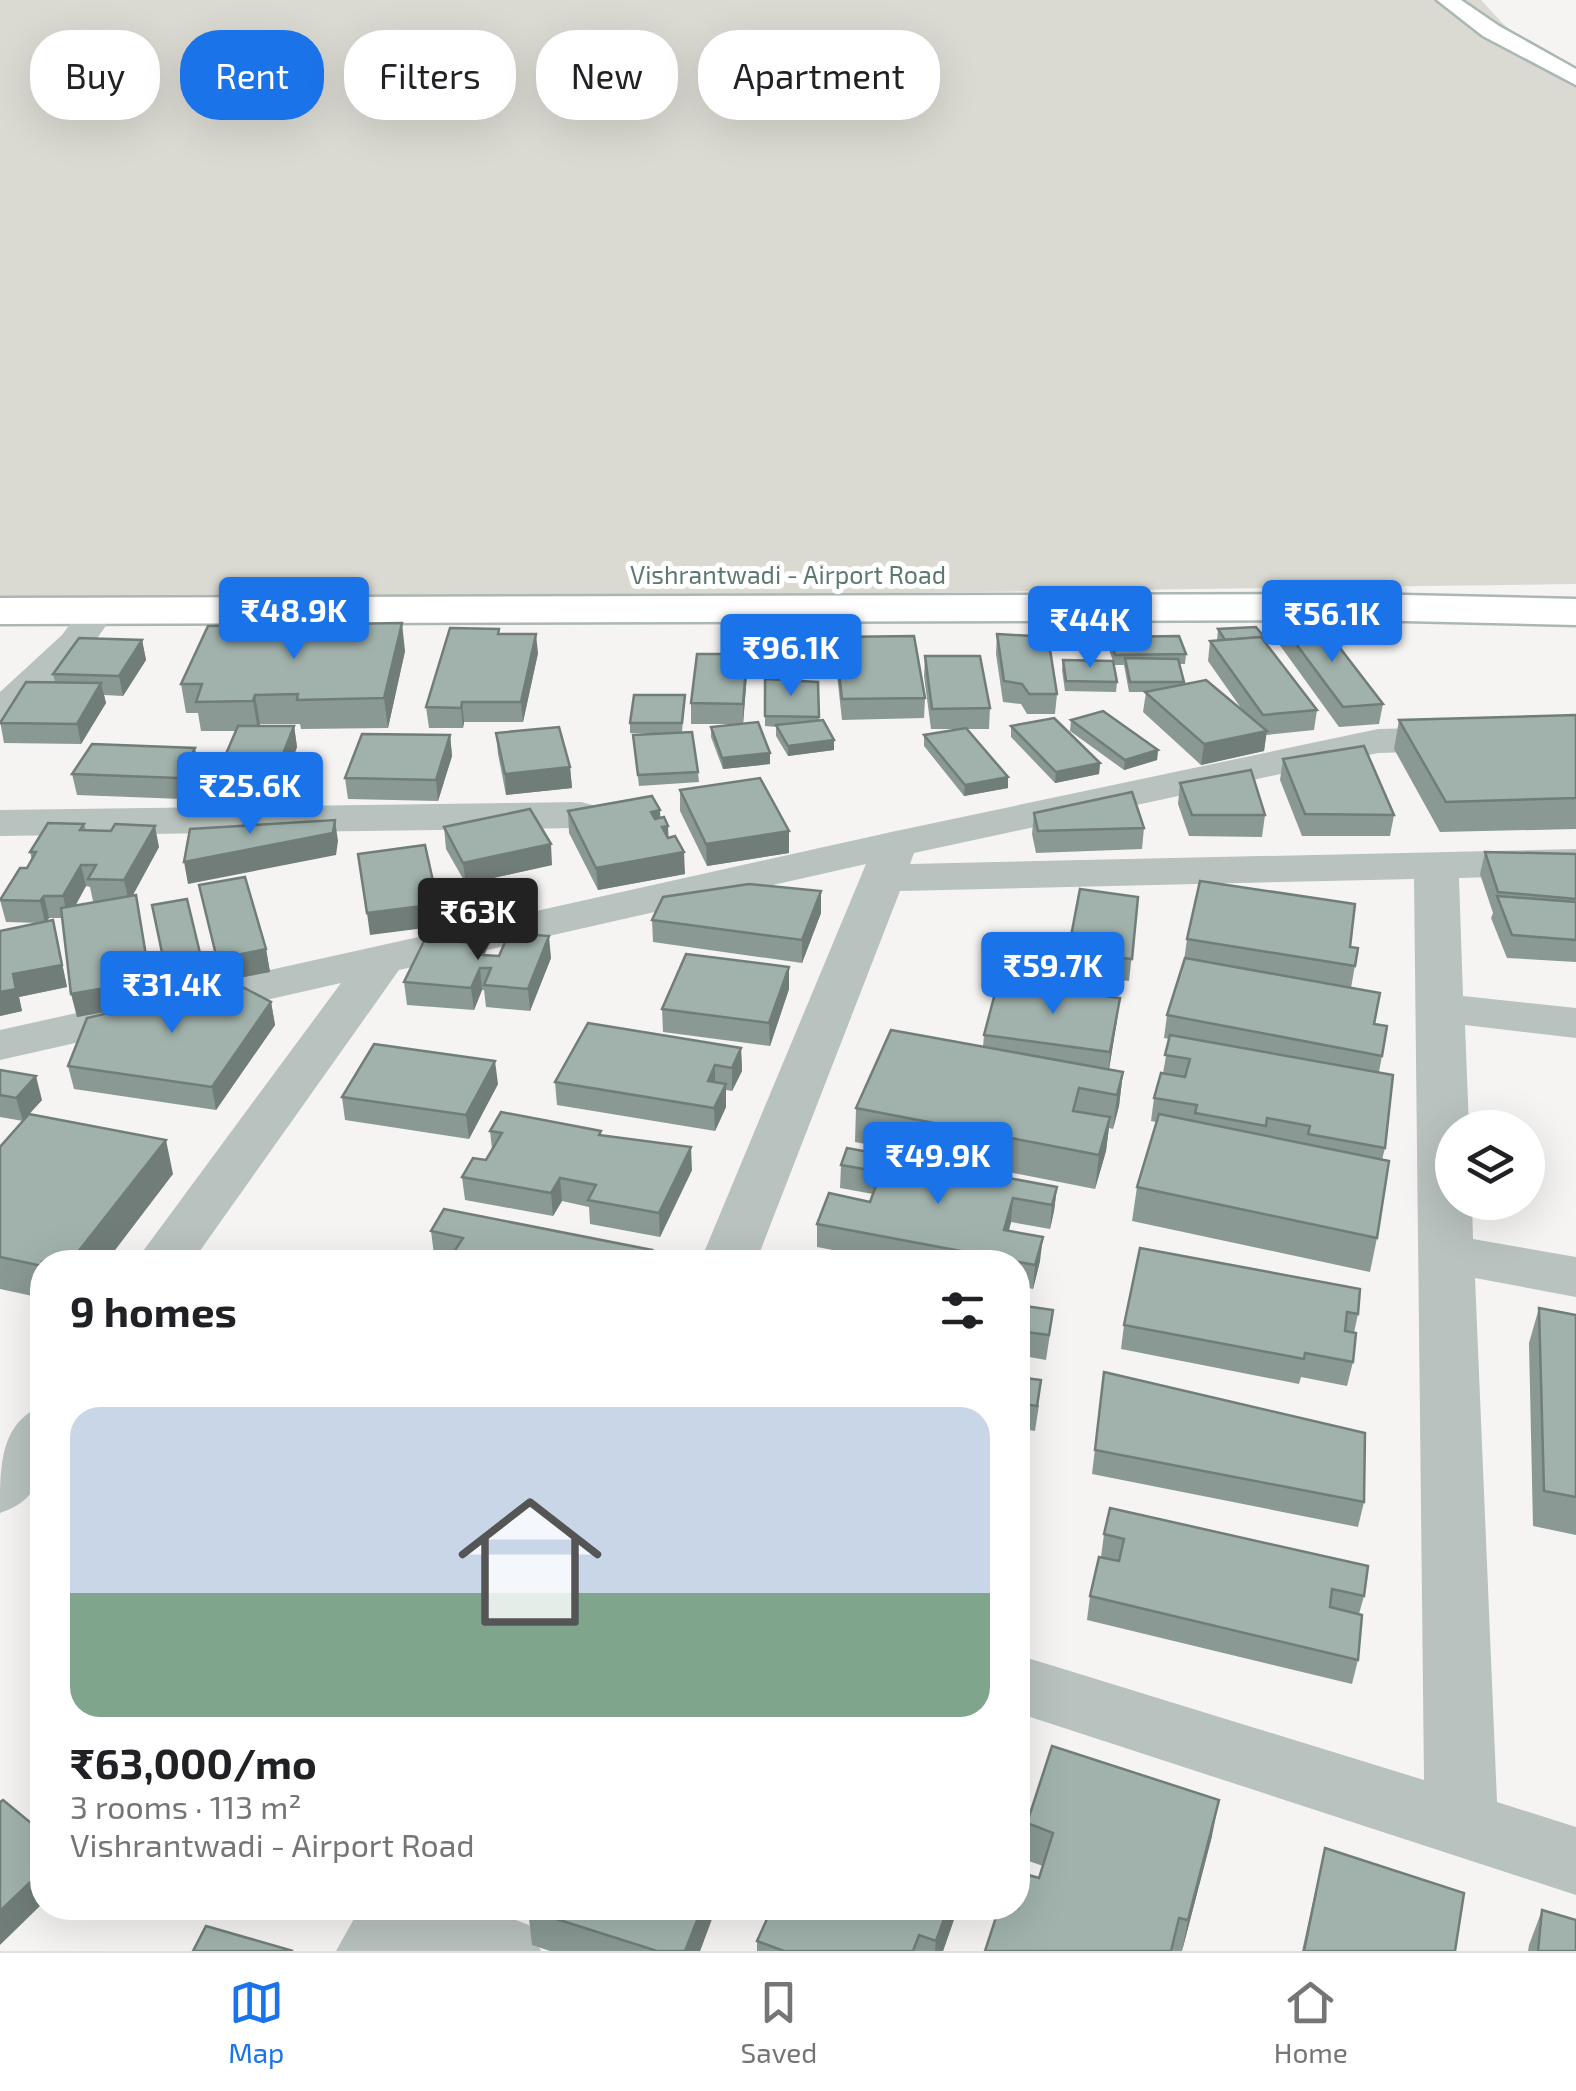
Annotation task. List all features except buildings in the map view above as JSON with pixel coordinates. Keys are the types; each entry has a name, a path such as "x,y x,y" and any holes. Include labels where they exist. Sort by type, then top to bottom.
{"main road":[{"path":"1447,0 1490,30 1576,78"},
{"path":"1473,0 1510,27 1576,60"},
{"name":"Vishrantwadi - Airport Road","path":"0,576 1345,573 1576,578"},
{"name":"Vishrantwadi - Airport Road","path":"0,611 1320,607 1576,612"}],"street":[{"path":"0,713 75,643 97,613"},
{"path":"0,1045 383,959 891,861 1378,741 1576,736"},
{"path":"0,823 580,815"},
{"path":"891,861 1436,865 1576,862"},
{"path":"733,1250 891,861"},
{"path":"1436,865 1462,1825"},
{"path":"172,1250 383,959"},
{"path":"1440,1008 1576,1024"},
{"path":"1447,1254 1576,1277"},
{"path":"0,1488 30,1446"},
{"path":"1030,1688 1576,1861"},
{"path":"393,1923 502,1951"}],"shaded area":[{"path":"0,0 1481,0 1507,28 1576,73 1576,584 0,605"}]}
